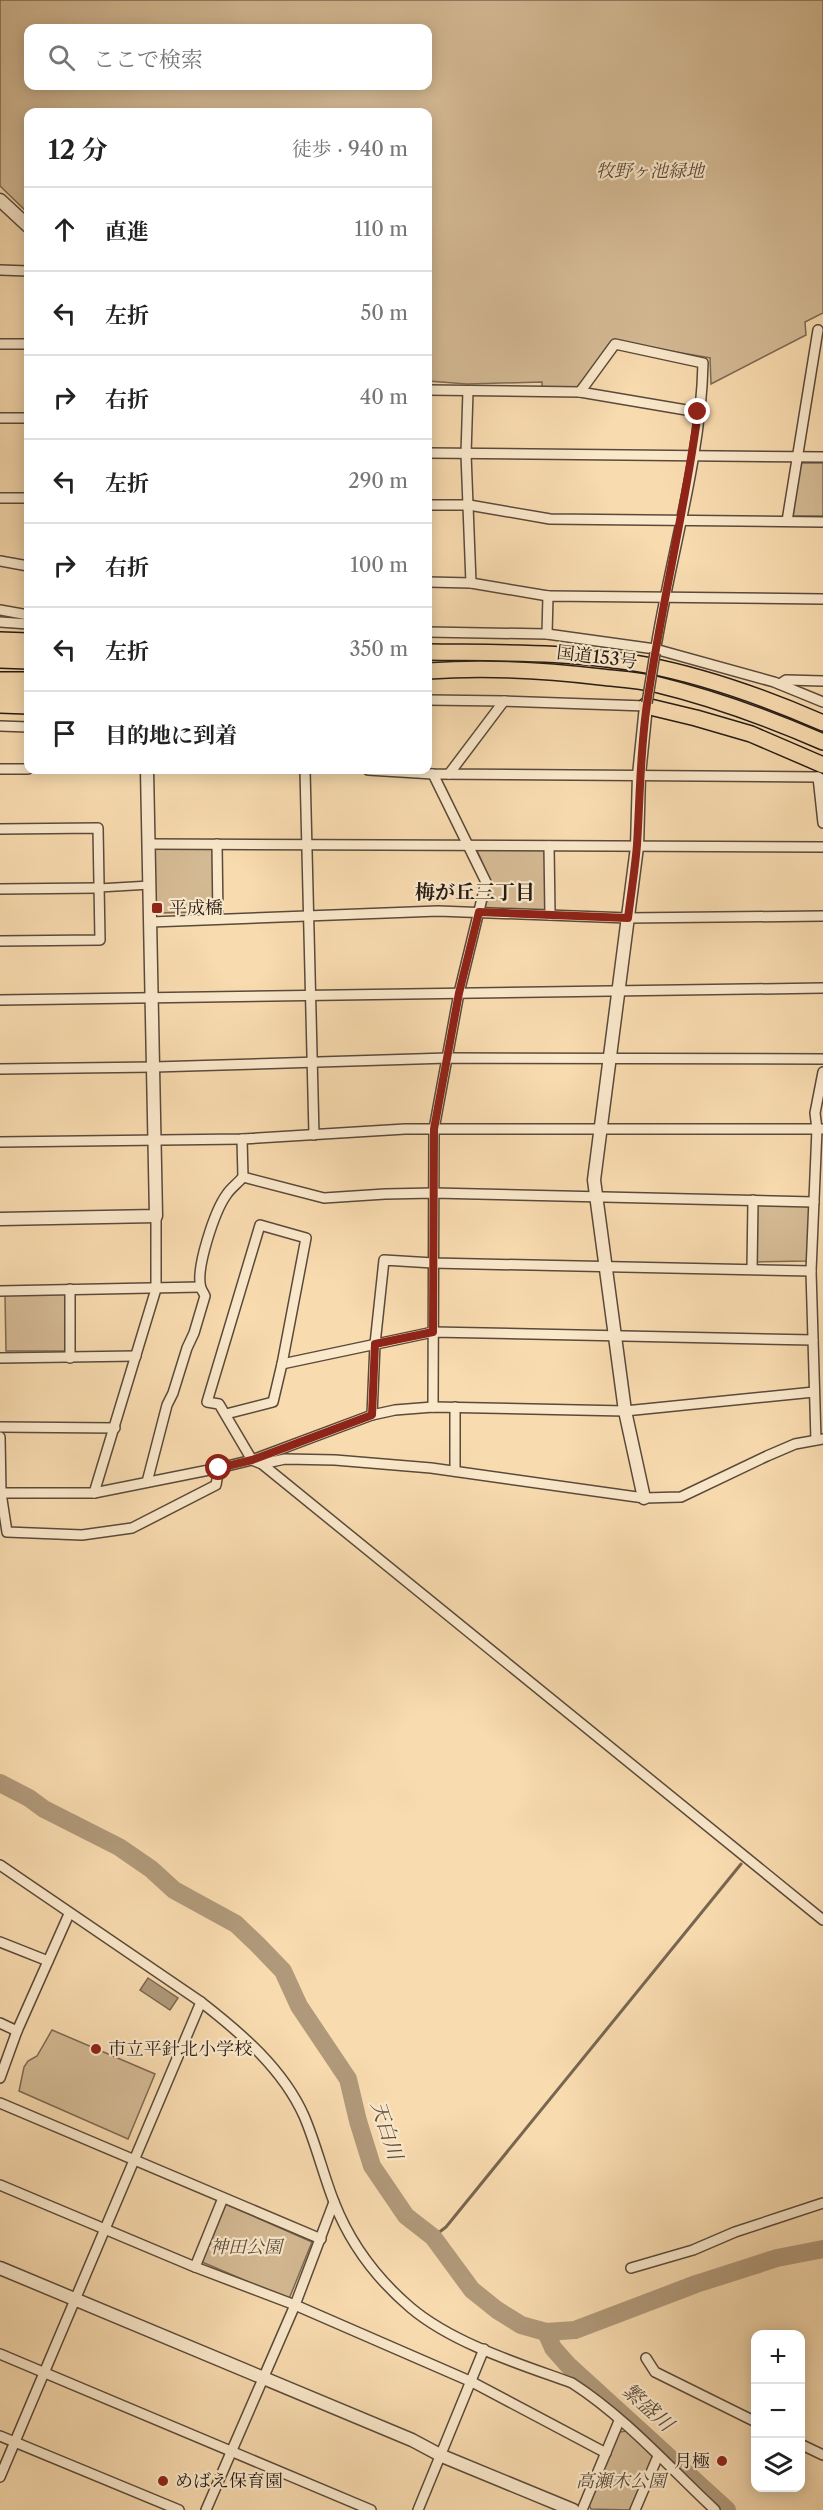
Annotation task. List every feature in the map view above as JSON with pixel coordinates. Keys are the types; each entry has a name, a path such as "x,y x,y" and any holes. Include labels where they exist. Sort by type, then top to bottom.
{"highway":[{"path":"0,640 24,641"},
{"path":"0,651 24,653"},
{"name":"国道153号","path":"432,652 537,654 644,664 689,674 751,693 823,723"},
{"path":"0,660 24,661"},
{"name":"国道153号","path":"432,671 470,668 548,670 652,683 721,702 777,722 823,742"},
{"path":"0,680 24,681"},
{"path":"0,691 24,691"},
{"path":"0,705 24,706"},
{"path":"647,705 750,735 821,774"}],"street":[{"path":"0,200 24,222"},
{"path":"0,270 24,271"},
{"path":"786,521 818,330"},
{"path":"0,344 24,344"},
{"path":"580,392 615,344 703,363 702,391 692,457 647,705 639,775 637,847 594,1180 625,1411 644,1498"},
{"path":"432,390 580,392 698,412"},
{"path":"468,392 466,454 471,583"},
{"path":"0,418 24,418"},
{"path":"432,453 823,457"},
{"path":"0,498 24,498"},
{"path":"432,505 469,505 550,519 823,522"},
{"path":"0,561 24,565"},
{"path":"432,582 471,583 548,596 823,599"},
{"path":"547,634 548,596"},
{"path":"0,610 24,614"},
{"path":"0,622 24,624"},
{"path":"432,632 547,634 655,651 780,684 823,702"},
{"path":"780,684 786,680 823,681"},
{"path":"432,700 647,705"},
{"path":"449,774 504,701"},
{"path":"0,722 10,727"},
{"path":"0,726 24,727"},
{"path":"0,769 24,769"},
{"path":"94,1493 156,1289 154,1068 147,774"},
{"path":"305,774 314,1136"},
{"path":"433,1407 434,1129 459,993 486,882 433,774 821,774 823,823"},
{"path":"0,829 98,828 100,940 0,941"},
{"path":"149,844 823,848"},
{"path":"217,844 218,919"},
{"path":"549,846 550,915"},
{"path":"0,889 150,885"},
{"path":"151,922 479,912 628,918 823,916"},
{"path":"0,1000 823,988"},
{"path":"0,1069 154,1068 448,1058 823,1059"},
{"path":"262,1464 285,1459 335,1460 455,1471 644,1498 681,1497 795,1444 820,1439 814,1392 811,1271 818,1237 814,1202 819,1179 820,1129 815,1113 823,1072"},
{"path":"0,1142 314,1136 434,1129 820,1129"},
{"path":"147,1482 167,1405 205,1296 200,1287 202,1264 220,1206 227,1194 243,1178 242,1138"},
{"path":"243,1178 324,1198 434,1193 814,1202"},
{"path":"753,1200 753,1269"},
{"path":"0,1220 156,1216"},
{"path":"226,1414 273,1402 306,1238 260,1225 207,1401 219,1404 252,1460 262,1464 823,1920"},
{"path":"372,1415 375,1344 384,1260 811,1271"},
{"path":"0,1291 200,1287"},
{"path":"70,1289 70,1358"},
{"path":"282,1364 433,1332 813,1340"},
{"path":"0,1358 136,1356"},
{"path":"0,1493 94,1493 252,1460 372,1415 433,1407 625,1411 814,1392"},
{"path":"454,1407 455,1471"},
{"path":"0,1427 115,1428"},
{"path":"0,1437 0,1493 7,1532 82,1535 132,1528 216,1485 219,1468"},
{"path":"0,1865 201,2002 231,2025 282,2080 303,2115 334,2202 358,2248 393,2291 432,2324 484,2349 572,2383 608,2409 715,2510"},
{"path":"0,2079 17,2031 69,1914"},
{"path":"0,1941 48,1961"},
{"path":"0,2477 201,2002"},
{"path":"0,2023 17,2031"},
{"path":"0,2103 321,2239"},
{"path":"0,2185 107,2228 195,2267 295,2305 472,2382 606,2453"},
{"path":"195,2267 223,2198"},
{"path":"206,2510 295,2305 334,2202"},
{"path":"631,2268 683,2253 735,2232 823,2203"},
{"path":"0,2268 412,2440 442,2456 573,2510"},
{"path":"418,2510 484,2349"},
{"path":"0,2354 371,2510"},
{"path":"646,2358 655,2372 751,2420"},
{"path":"582,2510 619,2421"},
{"path":"0,2436 179,2510"},
{"path":"805,2446 823,2455"},
{"path":"635,2510 658,2456"}],"green space":[{"name":"牧野ヶ池緑地","path":"0,0 823,0 823,313 805,322 806,335 711,384 710,358 614,341 577,387 542,388 542,382 467,384 432,381 432,108 24,108 24,209 0,186"},
{"path":"800,463 823,463 823,516 793,516"},
{"path":"153,846 215,846 216,912 155,913"},
{"path":"475,846 547,848 548,912 487,909 485,907 491,882"},
{"path":"761,1204 807,1206 811,1210 807,1261 754,1262 755,1208"},
{"path":"66,1293 67,1351 6,1351 5,1295"},
{"path":"52,2030 155,2074 128,2139 19,2091 24,2067 28,2061 37,2056"},
{"name":"神田公園","path":"226,2204 312,2242 289,2299 202,2262"},
{"name":"高瀬木公園","path":"627,2431 653,2457 630,2510 591,2509 589,2505 619,2432"}],"shaded area":[{"path":"148,1978 178,1998 170,2010 140,1990"}],"waterway":[{"name":"天白川","path":"0,1783 29,1798 44,1809 119,1847 151,1869 174,1890 236,1924 283,1971 299,2006 348,2079 372,2166 406,2216 433,2237 472,2290 521,2325 546,2332 575,2330 696,2284 777,2258 823,2249"},
{"path":"433,2237 446,2227 741,1864"},
{"name":"繁盛川","path":"546,2332 553,2348 568,2365 727,2510"}],"place":[{"name":"平成橋","path":"157,908"},
{"name":"市立平針北小学校","path":"96,2049"},
{"name":"月極","path":"722,2461"},
{"name":"めばえ保育園","path":"163,2481"}],"district":[{"name":"梅が丘三丁目","path":"475,892"}],"route":[{"path":"219,1468 252,1460 332,1428 372,1415 375,1344 433,1332 434,1129 459,993 479,912 628,918 637,847 639,775 646,706 665,596 681,522 698,412"}]}
